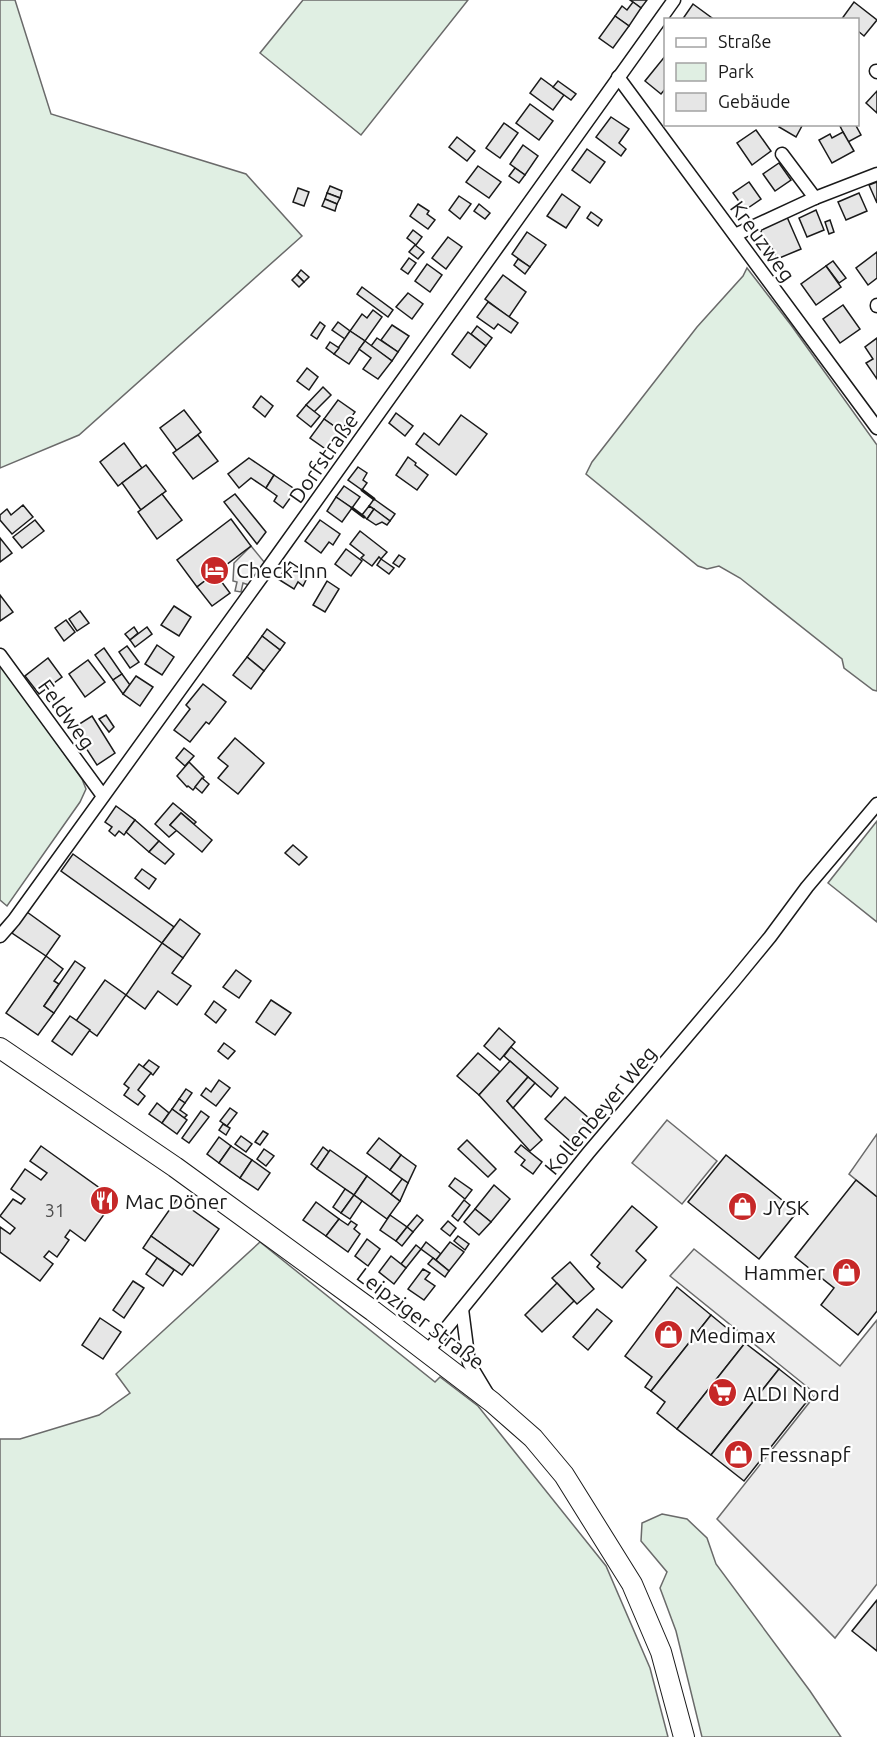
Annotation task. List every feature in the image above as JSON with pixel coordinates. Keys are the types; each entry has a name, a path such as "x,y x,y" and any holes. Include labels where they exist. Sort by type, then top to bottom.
{"main road":[{"name":"Leipziger Straße","path":"0,1048 175,1167 427,1352 492,1402 533,1438 564,1475 632,1584 661,1652 684,1737"}],"street":[{"name":"Dorfstraße","path":"0,936 14,920 271,564 674,0"},
{"name":"Kreuzweg","path":"618,77 877,428"},
{"path":"782,154 815,198"},
{"path":"735,235 815,198 877,174"},
{"name":"Feldweg","path":"0,656 103,796"},
{"name":"Kollenbeyer Weg","path":"427,1352 877,804"},
{"path":"462,1309 469,1363 492,1402"}],"green space":[{"path":"0,0 15,0 51,114 246,174 302,236 79,435 0,468"},
{"path":"303,0 468,0 361,135 260,53"},
{"path":"747,268 877,445 877,691 844,668 842,659 740,578 719,566 707,569 698,566 586,474 592,462 697,327 743,276"},
{"path":"0,663 82,779 86,789 80,802 7,906 0,900"},
{"path":"877,821 877,922 828,883"},
{"path":"260,1242 435,1382 440,1377 478,1406 606,1566 650,1668 668,1737 0,1737 0,1439 20,1439 99,1415 130,1393 116,1374"},
{"path":"662,1514 687,1519 707,1538 716,1564 810,1691 841,1737 702,1737 676,1631 660,1588 667,1572 641,1541 642,1523"}],"shaded area":[{"path":"251,546 269,568 255,587 243,583 241,592 235,591 237,582 233,581 234,563"},
{"path":"667,1120 717,1161 682,1204 632,1163"},
{"path":"877,1134 877,1197 849,1174"},
{"path":"694,1249 840,1366 877,1320 877,1584 835,1638 717,1519 816,1394 670,1276"}],"building":[{"path":"630,0 647,0 641,8"},
{"path":"633,2 641,8 629,26 615,16 622,6 627,10"},
{"path":"854,2 877,20 864,36 859,32 859,18 842,18"},
{"path":"693,4 712,18 683,18"},
{"path":"615,16 629,26 613,48 599,38"},
{"path":"664,57 664,90 661,94 645,81"},
{"path":"541,78 564,95 553,110 530,93"},
{"path":"558,81 576,94 571,100 553,87"},
{"path":"877,91 877,113 866,103"},
{"path":"530,104 553,121 539,140 516,123"},
{"path":"611,117 629,129 619,143 626,149 621,156 596,137"},
{"path":"504,123 518,133 500,158 486,148"},
{"path":"780,126 802,126 796,137"},
{"path":"840,126 856,126 861,135 848,142"},
{"path":"756,130 771,151 752,165 737,143"},
{"path":"843,132 854,151 832,163 819,140 830,134 832,138"},
{"path":"457,137 475,151 467,161 449,147"},
{"path":"523,145 538,156 525,175 510,164"},
{"path":"587,149 605,162 590,183 572,170"},
{"path":"779,163 791,180 775,191 763,174"},
{"path":"478,166 501,182 489,198 466,182"},
{"path":"515,168 525,175 519,183 509,176"},
{"path":"749,182 761,199 745,210 733,193"},
{"path":"877,182 877,203 869,185"},
{"path":"330,186 342,191 340,198 327,193"},
{"path":"298,188 309,192 304,206 293,202"},
{"path":"327,193 340,198 337,204 325,199"},
{"path":"859,193 867,211 846,220 838,202"},
{"path":"562,194 580,207 566,228 547,216"},
{"path":"459,196 471,204 460,219 449,210"},
{"path":"325,199 337,204 335,211 322,206"},
{"path":"418,204 429,211 427,214 435,220 428,229 410,216"},
{"path":"479,204 490,213 485,219 474,211"},
{"path":"816,210 824,230 807,237 799,218"},
{"path":"591,212 602,220 598,226 587,218"},
{"path":"787,217 801,249 777,259 771,246 768,247 760,229"},
{"path":"830,220 834,232 829,234 825,222"},
{"path":"413,230 422,237 416,245 407,238"},
{"path":"527,232 546,245 530,267 512,254"},
{"path":"448,237 462,247 446,269 432,258"},
{"path":"415,245 424,252 418,259 409,252"},
{"path":"877,252 877,278 868,285 856,268"},
{"path":"409,258 416,263 408,274 401,269"},
{"path":"518,259 530,267 525,274 514,265"},
{"path":"833,261 846,278 839,283 826,266"},
{"path":"427,264 442,275 430,292 415,281"},
{"path":"826,266 841,287 816,305 801,284"},
{"path":"301,270 309,277 304,282 297,275"},
{"path":"297,275 304,282 299,287 292,280"},
{"path":"503,275 526,292 509,317 485,299"},
{"path":"362,287 393,310 388,317 357,294"},
{"path":"408,293 423,304 412,319 396,307"},
{"path":"488,302 518,323 511,333 498,324 494,329 477,317"},
{"path":"843,305 860,329 840,343 823,319"},
{"path":"373,310 382,317 365,341 350,331 362,314 367,318"},
{"path":"320,322 325,326 317,339 311,335"},
{"path":"338,322 350,331 345,339 332,330"},
{"path":"392,325 409,336 398,352 381,340"},
{"path":"477,326 492,338 486,346 471,334"},
{"path":"350,331 365,341 349,364 334,354"},
{"path":"468,332 486,346 470,368 452,354"},
{"path":"377,338 398,352 392,361 371,346"},
{"path":"877,338 877,379 866,363 873,359 865,347"},
{"path":"365,341 392,361 378,379 363,369 371,358 359,349"},
{"path":"330,342 339,348 334,354 326,348"},
{"path":"307,368 318,377 309,390 297,381"},
{"path":"323,387 331,395 314,412 306,405"},
{"path":"261,396 273,406 265,417 253,407"},
{"path":"338,400 355,412 341,431 324,419"},
{"path":"306,405 320,416 311,427 297,416"},
{"path":"184,410 201,432 177,451 160,428"},
{"path":"396,413 413,426 405,436 389,423"},
{"path":"461,415 487,434 456,475 416,444 424,433 439,445"},
{"path":"324,419 341,431 327,450 310,438"},
{"path":"198,435 218,461 193,479 173,453"},
{"path":"124,443 142,468 118,486 100,462"},
{"path":"408,457 428,475 417,490 396,475"},
{"path":"249,458 274,475 266,488 251,478 239,488 228,474"},
{"path":"146,465 166,491 141,510 122,483"},
{"path":"358,467 367,473 363,480 367,483 362,490 348,480"},
{"path":"274,475 296,490 283,508 274,501 277,496 266,488"},
{"path":"344,486 360,497 352,508 336,497"},
{"path":"162,494 182,520 157,539 138,512"},
{"path":"235,494 266,532 257,544 224,502"},
{"path":"336,497 352,508 342,522 327,511"},
{"path":"374,499 395,514 390,521 369,506"},
{"path":"23,505 33,517 12,534 0,520 0,515 7,509 11,515"},
{"path":"369,506 374,509 367,519 362,515"},
{"path":"374,509 390,521 387,525 382,522 376,525 367,519"},
{"path":"231,519 251,546 197,587 177,560"},
{"path":"35,520 44,531 22,548 13,537"},
{"path":"320,520 340,534 333,545 329,542 321,553 305,541"},
{"path":"360,531 387,552 381,559 379,557 372,566 361,558 364,555 350,544"},
{"path":"0,538 12,553 0,562"},
{"path":"346,549 362,561 351,576 335,564"},
{"path":"399,555 405,559 399,567 393,563"},
{"path":"381,559 394,568 389,574 377,565"},
{"path":"290,562 305,572 301,577 306,580 303,586 298,582 294,589 278,579"},
{"path":"215,573 230,593 212,606 197,587"},
{"path":"327,581 339,589 325,612 313,605"},
{"path":"0,595 13,612 0,621"},
{"path":"174,606 191,617 179,636 161,625"},
{"path":"80,611 89,623 77,631 69,619"},
{"path":"66,620 75,632 64,641 55,628"},
{"path":"134,627 138,633 130,640 125,634"},
{"path":"147,627 152,634 135,647 130,640"},
{"path":"267,629 285,643 280,650 262,636"},
{"path":"262,636 280,650 264,671 247,657"},
{"path":"157,645 174,657 162,675 145,664"},
{"path":"127,646 139,662 130,668 119,652"},
{"path":"104,648 122,674 113,680 95,655"},
{"path":"247,657 264,671 251,689 233,675"},
{"path":"48,658 62,677 39,694 25,676"},
{"path":"88,660 105,682 85,697 69,674"},
{"path":"122,674 130,685 123,694 113,680"},
{"path":"136,676 153,687 140,706 123,694"},
{"path":"203,684 226,702 209,724 206,722 190,742 174,730 190,709 186,705"},
{"path":"106,715 114,727 109,732 99,719"},
{"path":"92,716 115,753 97,765 73,728"},
{"path":"235,738 264,763 238,794 218,778 228,766 218,758"},
{"path":"184,748 194,756 185,766 176,758"},
{"path":"189,762 204,777 193,790 177,776"},
{"path":"202,778 209,784 202,793 195,787"},
{"path":"173,803 196,822 194,824 181,813 170,825 177,830 169,837 155,824"},
{"path":"116,806 135,820 124,835 119,831 115,836 109,831 112,827 105,822"},
{"path":"181,813 212,840 202,852 170,825"},
{"path":"135,820 159,841 149,852 126,832"},
{"path":"159,841 174,854 165,864 149,852"},
{"path":"293,845 307,857 299,865 285,853"},
{"path":"73,854 174,927 162,943 61,871"},
{"path":"142,869 156,879 149,889 135,878"},
{"path":"27,912 60,936 46,956 12,933"},
{"path":"180,919 200,934 183,958 162,943"},
{"path":"162,943 183,958 172,973 191,986 177,1005 158,991 145,1009 126,995"},
{"path":"46,956 63,969 54,981 59,984 44,1006 54,1013 38,1035 6,1013"},
{"path":"75,961 85,968 54,1013 44,1006"},
{"path":"236,970 251,981 239,998 223,987"},
{"path":"105,980 126,995 97,1036 76,1021"},
{"path":"271,1000 291,1013 275,1035 256,1022"},
{"path":"214,1001 226,1010 216,1023 205,1014"},
{"path":"70,1016 90,1030 72,1055 52,1041"},
{"path":"499,1028 515,1042 500,1060 484,1046"},
{"path":"224,1043 235,1051 228,1059 218,1051"},
{"path":"511,1047 558,1088 551,1097 504,1056"},
{"path":"478,1053 500,1072 479,1095 457,1076"},
{"path":"149,1060 159,1067 153,1075 143,1067"},
{"path":"510,1061 528,1077 507,1101 542,1140 530,1151 479,1095"},
{"path":"139,1064 151,1073 138,1090 145,1096 138,1105 124,1095 129,1088 124,1084"},
{"path":"528,1077 535,1083 513,1108 507,1101"},
{"path":"219,1080 230,1088 216,1106 201,1095 206,1088 211,1092"},
{"path":"186,1089 192,1093 185,1103 179,1099"},
{"path":"565,1097 590,1119 570,1141 545,1119"},
{"path":"179,1099 185,1103 180,1110 187,1115 184,1118 172,1109"},
{"path":"157,1103 169,1113 162,1123 149,1114"},
{"path":"230,1108 237,1113 227,1126 220,1121"},
{"path":"172,1109 187,1120 177,1134 162,1123"},
{"path":"201,1111 209,1117 189,1143 182,1138"},
{"path":"223,1124 230,1128 226,1135 219,1130"},
{"path":"263,1131 268,1134 260,1145 255,1142"},
{"path":"241,1136 252,1144 246,1152 235,1144"},
{"path":"219,1137 231,1146 219,1163 207,1154"},
{"path":"379,1138 401,1155 390,1170 367,1153"},
{"path":"467,1140 496,1169 488,1177 458,1149"},
{"path":"521,1145 542,1162 533,1174 521,1165 525,1160 515,1152"},
{"path":"41,1146 115,1199 85,1241 70,1230 65,1237 69,1240 57,1257 49,1251 44,1257 53,1264 40,1281 0,1252 0,1227 10,1234 15,1228 0,1216 13,1199 21,1204 25,1199 11,1189 25,1169 41,1180 47,1173 30,1161"},
{"path":"231,1146 252,1160 240,1178 219,1163"},
{"path":"323,1147 329,1152 317,1169 311,1164"},
{"path":"264,1149 274,1156 266,1166 257,1159"},
{"path":"330,1150 367,1176 354,1195 317,1169"},
{"path":"401,1155 416,1166 408,1183 390,1170"},
{"name":"JYSK","path":"726,1155 797,1212 759,1259 688,1202"},
{"path":"252,1160 270,1173 258,1190 240,1178"},
{"path":"367,1176 400,1201 387,1219 354,1195"},
{"path":"455,1178 472,1190 465,1199 449,1186"},
{"path":"402,1179 408,1183 400,1201 391,1194"},
{"name":"Hammer","path":"856,1180 877,1197 877,1311 858,1335 821,1305 834,1288 795,1257"},
{"path":"494,1185 510,1199 491,1222 475,1209"},
{"path":"345,1189 354,1195 341,1213 333,1207"},
{"path":"354,1195 362,1201 350,1219 341,1213"},
{"path":"177,1199 219,1229 193,1266 151,1236"},
{"path":"464,1200 470,1205 458,1221 452,1216"},
{"path":"316,1202 339,1219 326,1236 303,1220"},
{"path":"632,1206 657,1227 636,1251 646,1260 622,1288 597,1267 600,1263 591,1255"},
{"path":"475,1209 491,1222 479,1235 464,1222"},
{"path":"390,1215 407,1227 396,1241 380,1230"},
{"path":"417,1215 423,1220 413,1232 407,1227"},
{"path":"339,1219 348,1225 351,1221 357,1225 354,1229 360,1234 348,1252 326,1236"},
{"path":"448,1221 456,1228 450,1236 441,1229"},
{"path":"407,1227 413,1232 402,1246 396,1241"},
{"path":"151,1236 190,1264 182,1275 143,1248"},
{"path":"458,1236 469,1244 465,1250 454,1241"},
{"path":"367,1239 380,1249 368,1266 355,1256"},
{"path":"426,1242 441,1254 436,1260 421,1249"},
{"path":"450,1242 464,1252 449,1271 436,1260"},
{"path":"416,1245 421,1249 406,1268 401,1264"},
{"path":"391,1256 406,1268 394,1284 379,1272"},
{"path":"157,1258 174,1270 163,1286 146,1274"},
{"path":"433,1258 449,1271 445,1277 428,1264"},
{"path":"570,1262 594,1289 577,1304 552,1278"},
{"path":"423,1269 430,1273 425,1279 435,1286 424,1300 408,1289"},
{"path":"133,1281 144,1288 124,1318 113,1310"},
{"path":"557,1283 574,1301 542,1332 525,1315"},
{"name":"Medimax","path":"677,1287 711,1315 651,1391 645,1387 652,1377 625,1356"},
{"path":"597,1309 612,1321 588,1350 573,1337"},
{"path":"711,1315 745,1343 677,1429 657,1413 665,1402 651,1391"},
{"path":"100,1318 121,1332 103,1359 82,1345"},
{"path":"745,1343 779,1369 711,1455 677,1429"},
{"path":"779,1369 812,1395 744,1481 711,1455"},
{"path":"877,1600 877,1651 852,1631"}],"wall":[{"path":"362,490 374,499"},
{"path":"352,508 364,517"}],"place":[{"name":"Check-Inn","path":"215,570"},
{"name":"Mac Döner","path":"104,1201"},
{"name":"JYSK","path":"742,1207"},
{"name":"Hammer","path":"846,1272"},
{"name":"Medimax","path":"668,1335"},
{"name":"ALDI Nord","path":"722,1393"},
{"name":"Fressnapf","path":"738,1454"}]}
